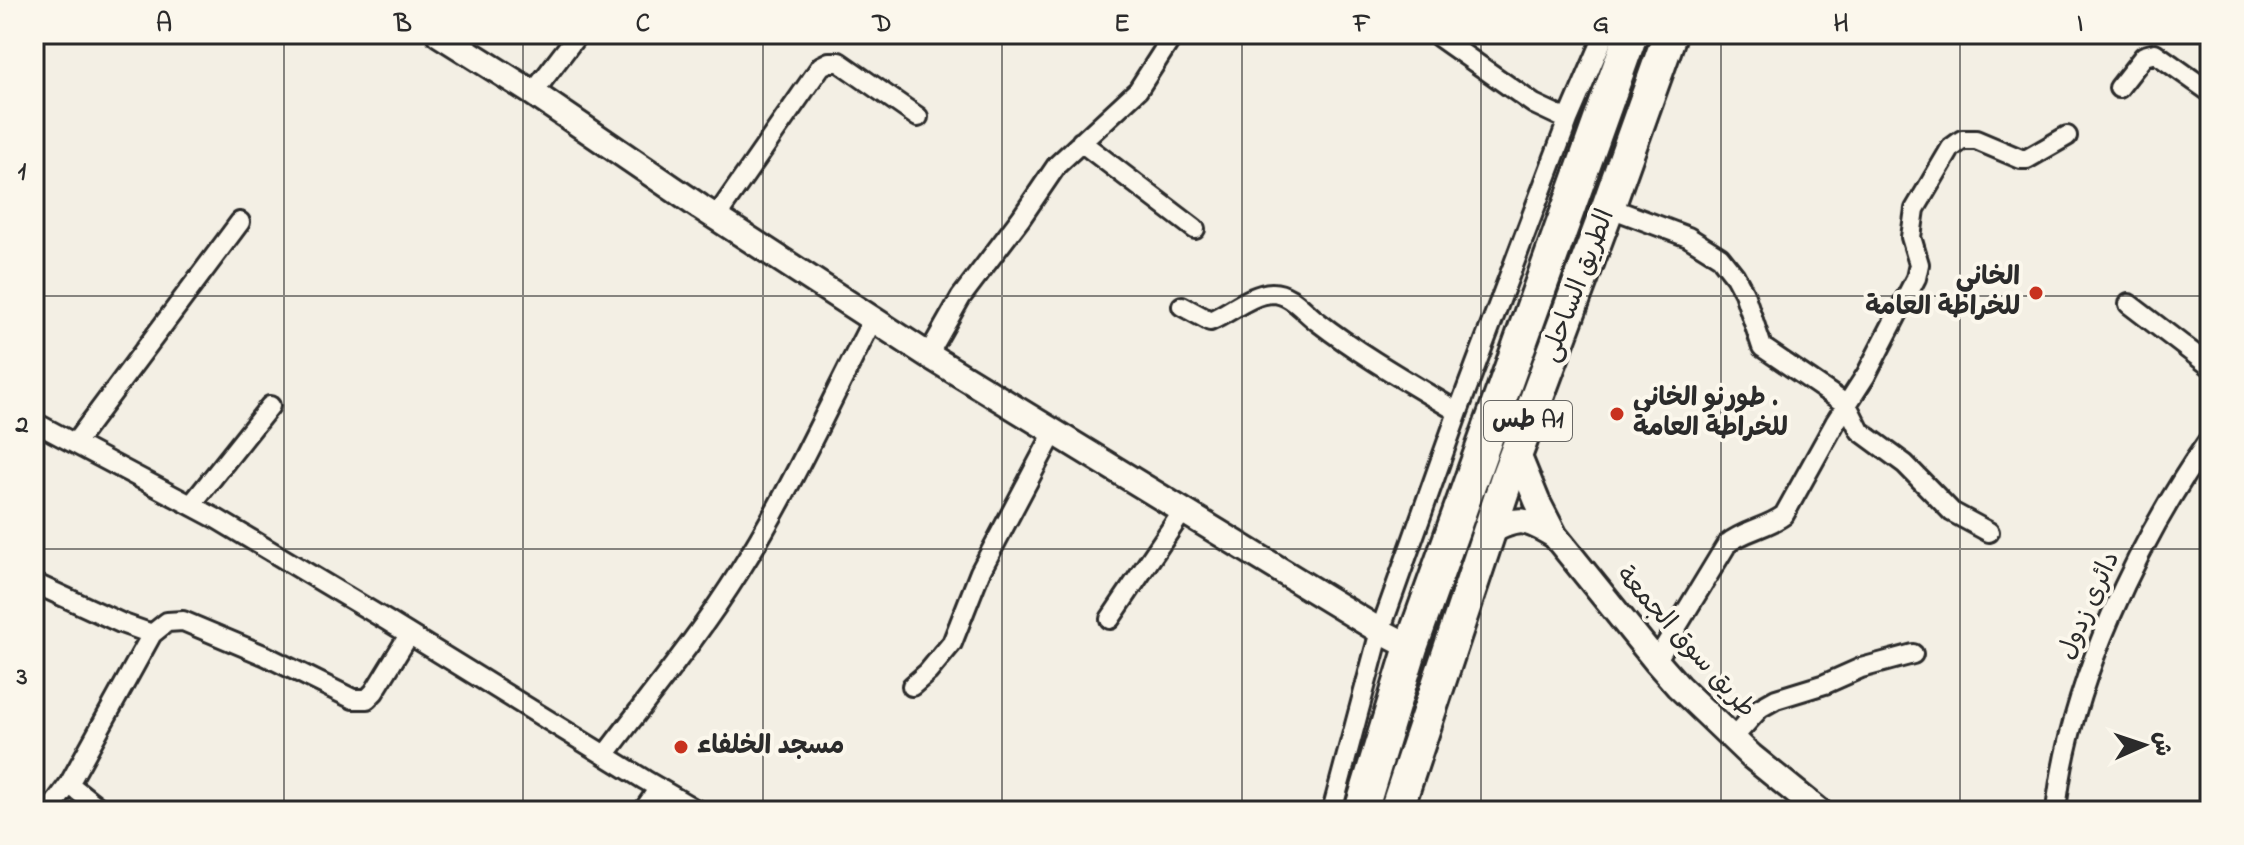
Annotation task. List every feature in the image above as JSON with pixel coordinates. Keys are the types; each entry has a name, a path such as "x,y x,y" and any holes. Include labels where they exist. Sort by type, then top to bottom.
{"highway":[{"name":"الطريق الساحلى","path":"1361,811 1411,647 1631,34"},
{"name":"الطريق الساحلى","path":"1396,811 1488,533 1670,34"}],"street":[{"path":"439,34 928,355 1411,647"},
{"path":"533,93 578,34"},
{"path":"928,355 961,297 1057,165 1138,90 1174,34"},
{"path":"1332,811 1380,631 1458,412 1568,120 1605,34"},
{"path":"1439,37 1534,104 1568,120"},
{"path":"2119,88 2144,56 2155,53 2210,92"},
{"path":"716,217 821,66 829,62 839,62 918,117"},
{"path":"1656,661 1727,544 1784,515 1866,375 1916,278 1919,264 1911,237 1915,209 1951,148 1962,140 1976,140 2027,159 2067,136"},
{"path":"1081,142 1195,229"},
{"path":"1608,207 1688,237 1720,257 1744,293 1762,347 1847,405 1860,431 1905,464 1952,512 1989,532"},
{"path":"75,443 240,222"},
{"path":"1182,306 1210,321 1261,295 1274,293 1285,296 1378,365 1458,412"},
{"path":"2129,304 2210,366"},
{"path":"605,755 738,574 778,504 873,319"},
{"path":"191,505 270,406"},
{"path":"34,422 191,505 698,811"},
{"path":"912,686 952,643 980,572 1054,432"},
{"name":"دائرى زدول","path":"2056,811 2072,728 2096,653 2137,561 2210,438"},
{"name":"طريق سوق الجمعة","path":"1517,452 1555,536 1656,661 1732,739 1819,811"},
{"path":"1110,619 1183,511"},
{"name":"طريق سوق الجمعة","path":"1488,533 1510,521 1532,522 1555,536"},
{"path":"34,583 152,634"},
{"path":"49,811 69,784 152,634 167,622 183,621 266,656 353,699 367,699 374,692 409,635"},
{"path":"1732,739 1760,708 1776,699 1861,668 1913,654"},
{"path":"69,784 103,811"},
{"path":"643,811 659,788"}],"place":[{"name":"الخاني للخراطة العامة","path":"2036,293"},
{"name":"طورنو الخاني . للخراطة العامة","path":"1617,414"},
{"name":"مسجد الخلفاء","path":"681,747"}]}
